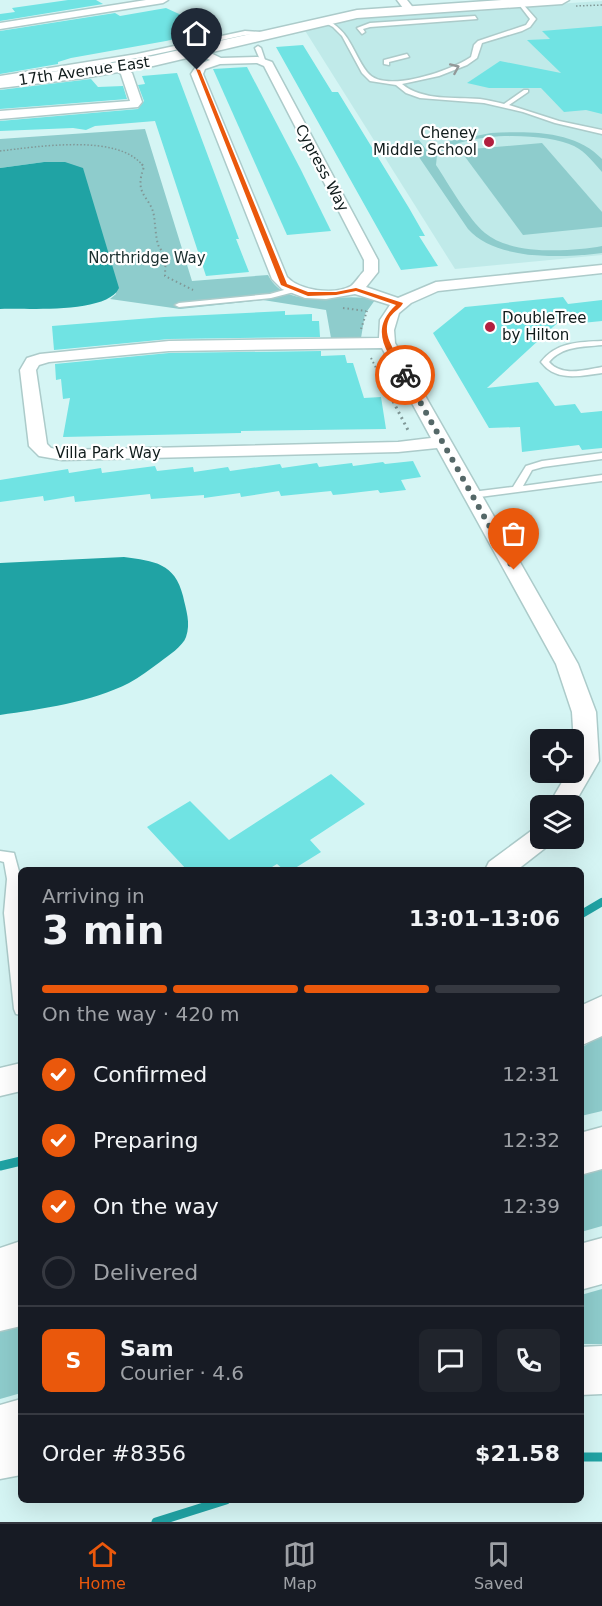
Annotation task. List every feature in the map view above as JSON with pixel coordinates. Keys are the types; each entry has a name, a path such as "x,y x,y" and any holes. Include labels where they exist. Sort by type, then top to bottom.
{"main road":[{"name":"17th Avenue East","path":"0,83 119,67 200,51 324,20 406,5 562,0"},
{"path":"584,1025 602,1014"},
{"path":"584,1153 602,1148"},
{"path":"584,1266 602,1261"},
{"path":"0,1271 18,1265"},
{"path":"0,1308 18,1304"},
{"path":"584,1371 602,1370"},
{"path":"0,1430 18,1425"},
{"path":"0,1454 18,1451"}],"street":[{"path":"122,0 132,5"},
{"path":"0,26 163,0"},
{"path":"200,51 219,61"},
{"path":"264,62 219,61 201,67 197,74 280,279 291,290 322,294 356,290 400,304"},
{"name":"Cypress Way","path":"264,62 371,260 371,272 356,290"},
{"path":"0,115 134,104 136,102 126,73 119,67"},
{"path":"567,795 587,761 584,712 567,664 387,343 385,329 387,316 400,304 436,287 602,269"},
{"name":"Villa Park Way","path":"387,343 169,346 46,357 33,362 28,369 38,446 45,452 62,455 398,447 442,442"},
{"path":"502,867 530,846"},
{"path":"0,1082 18,1078"}],"lane":[{"path":"324,20 344,35 367,76 377,82 398,83 460,67 474,58 480,42 528,26 533,19 519,3"},
{"path":"362,32 360,28 370,25 476,18"},
{"name":"17th Avenue East","path":"0,78 137,56 246,33 273,33"},
{"path":"258,48 264,62"},
{"path":"387,64 386,61 407,56"},
{"path":"398,83 408,92 420,96 462,98 506,105 557,123 602,132"},
{"path":"506,105 526,91"},
{"path":"179,305 271,296 291,290"},
{"path":"602,343 558,349 549,355 545,362 548,368 559,373 602,370"},
{"path":"516,489 529,468 602,456"},
{"path":"472,495 602,478"},
{"path":"0,856 9,857 14,879 11,913 18,980"}],"path":[{"path":"0,151 100,146 118,148 138,156 144,167 140,178 143,197 154,214 154,224 158,233 157,243 165,255 165,276 200,291"},
{"path":"381,297 366,312 361,331 364,343 413,440"},
{"path":"340,307 366,312"}],"shaded area":[{"name":"Cheney Middle School","path":"602,1 602,255 455,269 304,29 383,15"},
{"path":"44,162 65,162 83,168 119,288 112,296 83,306 0,309 0,168"},
{"path":"124,557 154,562 169,570 175,577 188,616 186,637 182,644 141,676 115,690 66,704 0,715 0,563"}],"green space":[{"name":"Northridge Way","path":"145,129 192,281 268,275 277,287 289,294 302,297 347,297 375,300 365,314 361,338 331,338 326,310 263,300 180,309 110,299 116,294 44,162 0,168 0,139"},
{"path":"491,133 550,134 578,142 591,149 602,159 602,172 578,148 561,141 543,138 504,136 483,138 449,147 437,155 436,165 479,227 496,240 510,245 541,250 574,250 602,246 602,253 569,256 531,255 495,247 480,239 468,229 408,141 419,140 428,152 449,141"},
{"path":"542,143 602,212 602,227 523,235 460,150"},
{"path":"602,1034 602,1111 584,1115 584,1046"},
{"path":"602,1165 602,1226 584,1231 584,1170"},
{"path":"602,1289 602,1344 584,1344 584,1294"},
{"path":"18,1325 18,1394 0,1399 0,1330"}],"building":[{"path":"68,0 96,0 103,4 0,21 0,14 15,12 12,8"},
{"path":"166,8 214,30 71,58 58,62 58,64 0,74 0,31 115,13 120,16"},
{"path":"602,26 602,114 586,110 564,112 541,88 489,88 467,83 500,61 561,73 527,40 550,39 542,31"},
{"path":"303,45 332,92 338,92 409,208 425,236 419,236 438,266 401,270 276,47"},
{"path":"247,67 331,231 287,235 213,69"},
{"path":"177,73 239,239 236,239 249,272 206,276 155,121 95,126 86,130 73,128 0,131 0,121 138,109 144,101 138,85 145,84 142,76"},
{"path":"91,79 98,87 123,86 127,99 0,109 0,90"},
{"path":"563,297 568,304 602,300 602,321 572,324 566,315 487,388 538,382 555,406 575,404 581,413 602,411 602,448 582,450 579,445 522,452 520,427 489,428 433,333 465,307"},
{"path":"285,311 285,315 312,314 312,321 319,321 320,337 169,339 54,350 52,326"},
{"path":"321,351 321,356 345,355 347,363 353,363 364,398 381,397 386,429 63,437 70,398 63,399 61,379 56,380 55,364 169,353"},
{"path":"413,461 421,477 401,480 406,490 380,493 378,490 333,495 331,491 281,496 279,491 241,497 240,493 204,498 204,495 151,499 150,494 75,502 74,496 44,501 43,496 0,502 0,480 68,469 69,473 101,468 102,473 155,466 157,471 193,467 194,472 228,467 230,471 280,464 282,468 317,463 319,467 352,463 353,466"},
{"path":"331,774 365,804 310,840 321,852 297,867 280,867 277,864 272,867 184,867 147,827 190,801 229,840"}],"waterway":[{"path":"584,913 602,902"},
{"path":"0,1166 18,1162"},
{"path":"584,1457 602,1457"},
{"path":"156,1522 216,1503"}],"way so far":[{"path":"405,375 514,570"}],"place":[{"name":"Cheney Middle School","path":"489,142"},
{"name":"DoubleTree by Hilton","path":"490,327"}],"route":[{"path":"197,70 284,285 291,290 308,294 336,294 356,290 400,304 387,316 385,329 387,343 405,375"}]}
